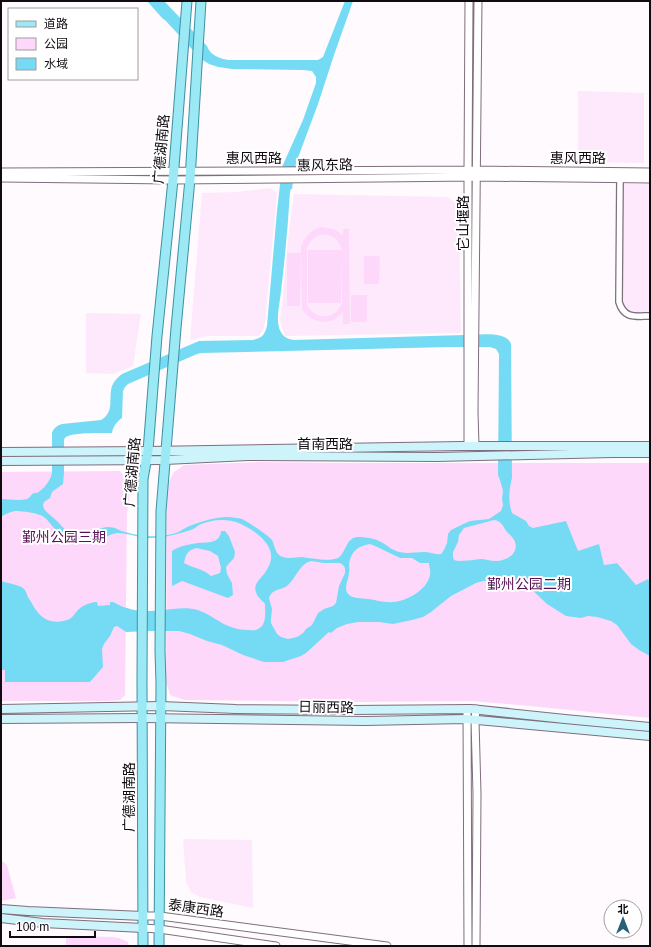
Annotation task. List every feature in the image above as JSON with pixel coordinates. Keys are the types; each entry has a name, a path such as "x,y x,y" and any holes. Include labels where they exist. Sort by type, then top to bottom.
{"main road":[{"name":"广德湖南路","path":"143,946 143,479 147,456 173,175 187,1"},
{"name":"广德湖南路","path":"159,946 161,511 190,175 201,1"},
{"name":"首南西路","path":"1,461 147,456 166,450 471,446 650,446"},
{"name":"首南西路","path":"1,452 147,456 165,460 248,456 437,457 650,453"},
{"name":"日丽西路","path":"142,706 236,709 476,709 565,719 650,726"},
{"path":"1,710 142,706"},
{"name":"日丽西路","path":"1,719 161,718 365,721 471,720 650,736"},
{"name":"泰康西路","path":"2,909 143,916"},
{"name":"泰康西路","path":"2,918 143,928"}],"street":[{"name":"它山堰路","path":"469,1 468,174 471,446"},
{"name":"它山堰路","path":"471,446 478,1"},
{"path":"1,172 190,175"},
{"name":"惠风西路","path":"620,175 650,172"},
{"name":"惠风东路","path":"297,175 334,178 468,174 620,175 650,179"},
{"path":"1,178 173,175"},
{"name":"惠风东路","path":"190,175 280,175"},
{"name":"惠风西路","path":"280,175 297,175"},
{"path":"620,175 619,302 621,308 630,316 650,316"},
{"path":"467,709 471,720 477,794 476,946"},
{"path":"468,946 468,791 471,720 476,709"},
{"name":"泰康西路","path":"143,916 160,916 387,946"},
{"name":"泰康西路","path":"143,928 276,946"}],"shaded area":[{"path":"578,91 644,93 644,163 578,162"},
{"path":"622,184 650,184 650,313 633,313 623,307 621,301"},
{"path":"270,188 277,193 263,331 258,336 205,336 190,340 202,193 237,192"},
{"path":"294,194 448,197 455,203 459,210 461,333 285,336 280,320"},
{"path":"86,313 141,314 133,366 113,374 86,373"},
{"path":"183,839 252,840 253,908 200,897 191,892 186,882"}],"green space":[{"path":"321,227 334,229 343,235 343,229 349,229 350,324 343,324 343,312 338,317 324,322 307,316 302,309 301,247 306,237 317,228","holes":["320,235 328,235 334,238 339,242 342,250 308,250 308,303 341,303 342,253 342,302 340,308 336,312 325,316 320,316 314,313 310,310 307,304 307,249 313,238"]},
{"path":"287,253 301,253 300,306 287,306"},
{"path":"364,256 380,256 379,284 364,284"},
{"path":"351,295 367,295 367,322 351,322"},
{"name":"鄞州公园二期","path":"260,462 650,463 650,718 472,701 353,702 184,700 170,695 166,681 167,487 173,473 184,465"},
{"name":"鄞州公园三期","path":"120,471 131,485 127,514 125,695 120,700 108,701 1,701 1,472"},
{"path":"1,860 7,865 16,898 1,901"},
{"path":"66,936 119,938 128,942 129,946 66,946"}],"water":[{"path":"147,1 164,1 211,52 221,58 228,60 318,60 323,57 345,1 353,1 296,163 292,189 290,192 278,314 280,331 285,337 294,340 491,334 504,337 508,340 511,344 512,478 509,496 512,513 526,521 529,526 533,528 566,521 578,551 599,544 604,565 617,563 636,585 648,579 650,584 650,656 631,644 617,625 611,621 588,616 581,618 566,616 547,604 529,587 510,581 483,581 451,596 423,617 393,624 358,622 337,628 331,633 329,632 306,653 283,662 264,662 243,655 222,645 179,631 126,632 117,626 114,627 102,649 103,667 90,682 5,682 5,670 1,670 1,581 17,585 25,590 36,611 44,618 54,622 69,619 82,607 95,602 97,602 98,606 110,605 110,602 113,602 125,608 140,611 178,608 198,610 227,626 241,629 256,630 263,625 264,621 265,604 257,595 255,587 268,568 271,557 269,547 256,533 236,522 229,520 214,520 199,525 191,530 158,538 117,533 89,544 79,543 66,537 54,528 44,517 38,514 15,511 1,517 1,499 27,499 34,493 39,492 48,482 52,473 52,433 54,428 62,424 101,420 105,417 110,409 112,386 116,379 122,374 199,341 253,340 263,336 267,326 282,167 303,120 316,83 316,77 312,71 232,69 209,64 201,59","holes":["449,347 490,347 496,349 499,354 498,475 503,491 503,505 501,511 489,519 470,521 451,530 448,534 447,543 441,554 424,552 398,552 376,540 358,537 349,542 341,556 330,560 301,557 288,558 280,556 272,540 266,535 242,519 233,517 223,517 210,520 190,526 176,533 163,536 137,535 108,527 84,536 73,535 68,532 44,509 43,505 44,502 50,498 52,492 63,484 65,438 69,435 112,433 115,425 122,418 123,391 128,384 201,353","494,520 497,521 501,523 514,539 516,546 515,550 511,556 500,561 480,559 461,561 454,560 453,552 458,542 459,535 464,528","370,544 400,558 412,558 420,563 429,563 430,574 425,585 416,594 398,601 384,602 350,596 346,589 350,559 353,552","311,561 340,563 343,565 345,568 345,573 339,586 336,603 318,613 312,625 297,637 288,639 281,637 277,634 271,623 272,609 269,598 275,591 287,586 303,565"]},
{"path":"221,531 225,531 229,536 235,552 234,558 226,567 227,574 232,583 233,595 228,598 182,581 172,586 172,551 188,545 212,542 220,535","holes":["196,548 210,551 218,556 221,568 220,573 211,576 184,563 187,553 193,549"]}]}
